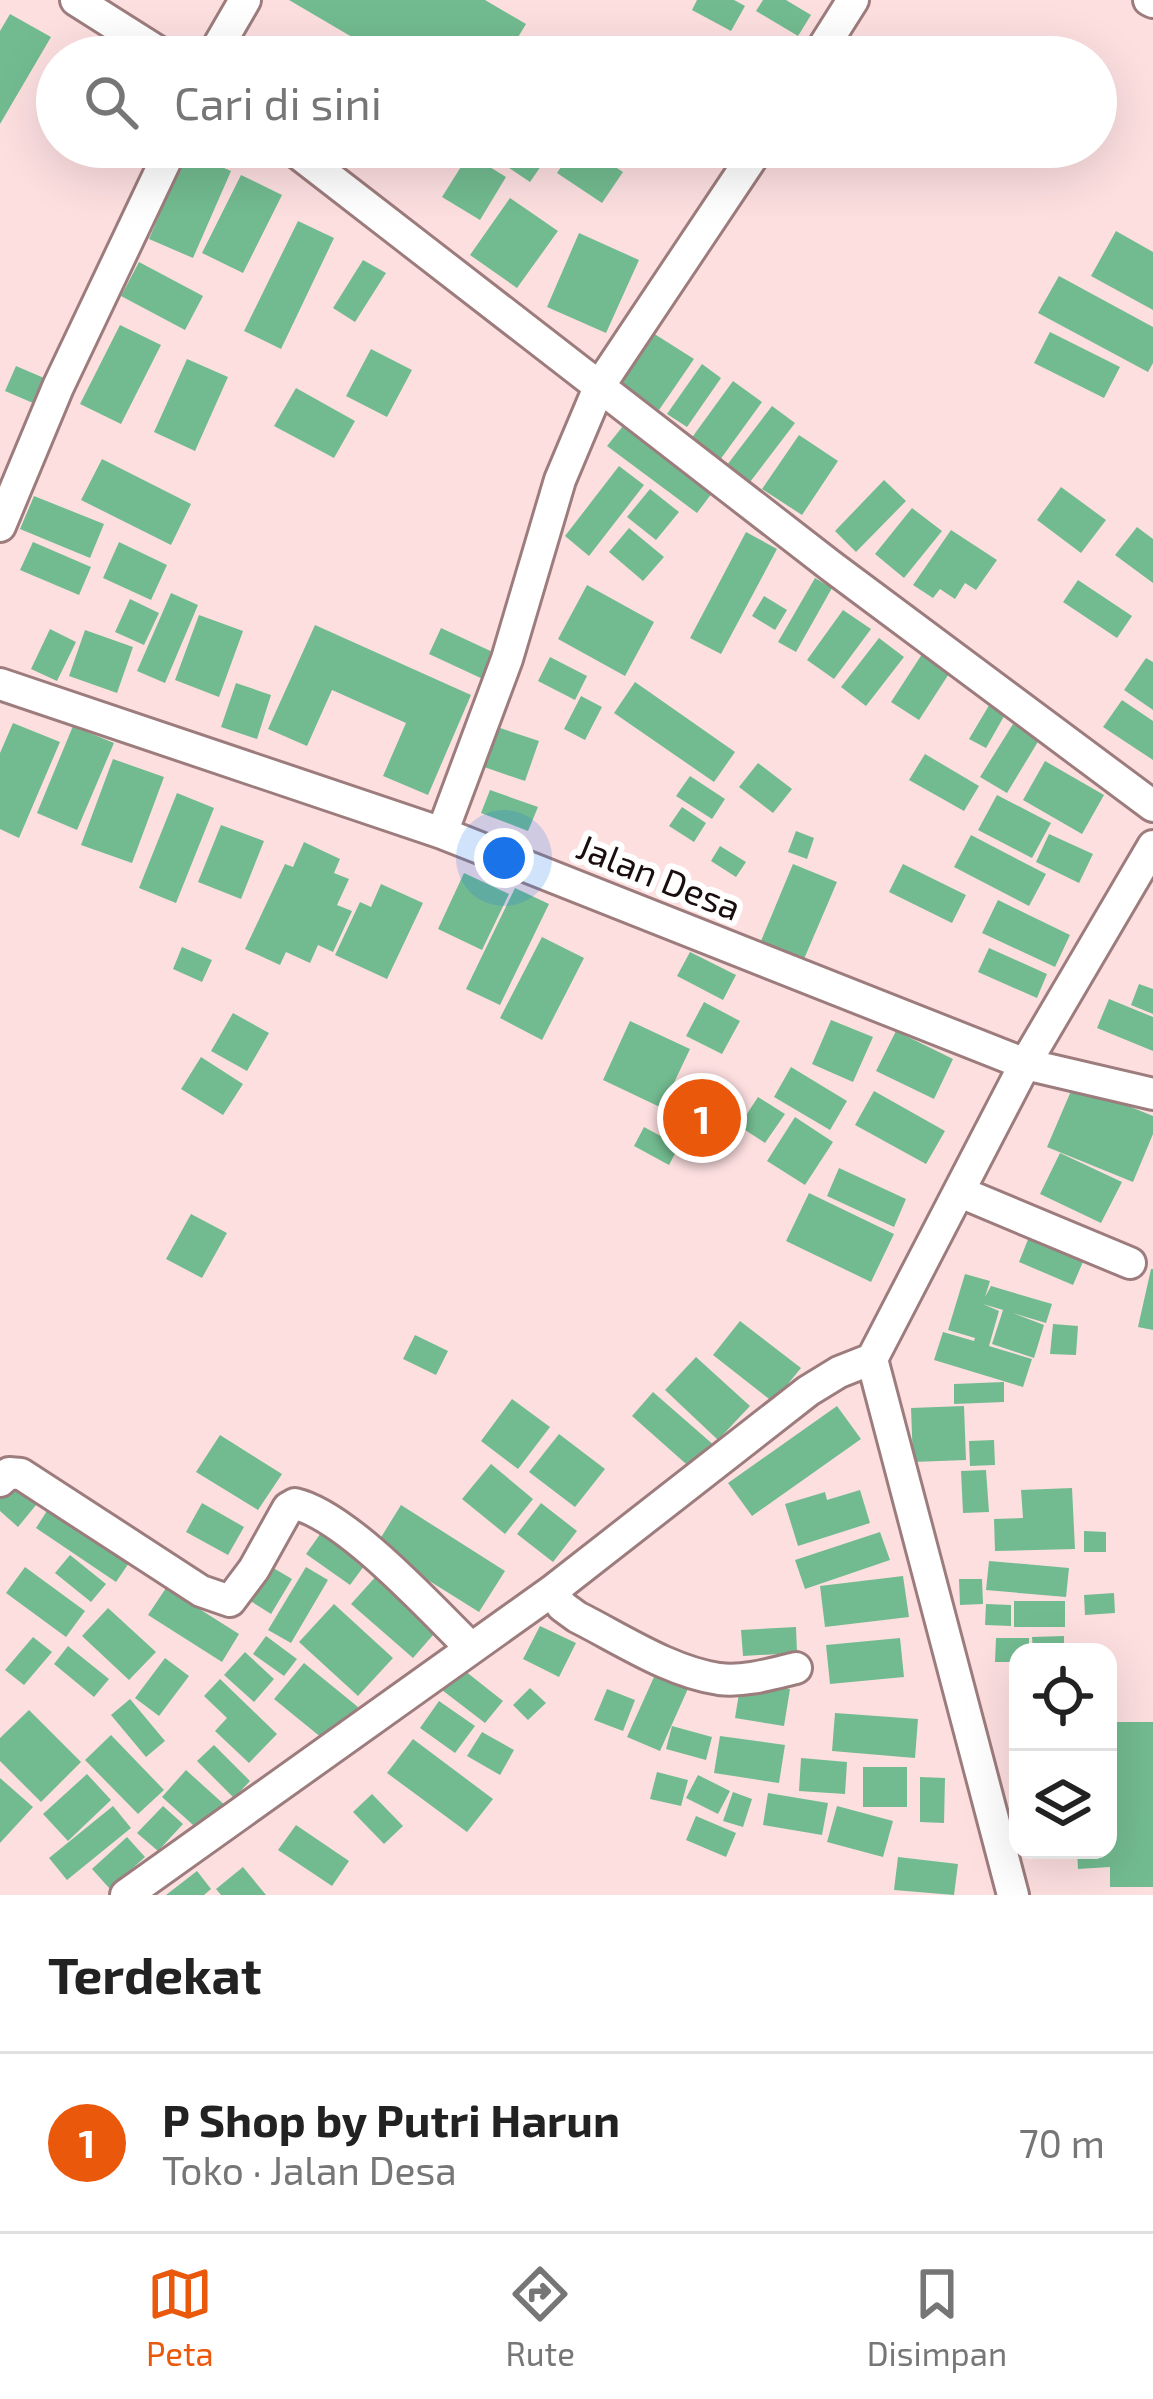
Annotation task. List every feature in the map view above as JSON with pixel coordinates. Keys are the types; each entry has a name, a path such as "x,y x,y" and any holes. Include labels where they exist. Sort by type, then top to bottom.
{"street":[{"path":"76,0 133,36"},
{"path":"224,36 245,0"},
{"path":"830,36 853,0"},
{"path":"0,526 58,387 162,168"},
{"path":"317,168 831,566 1153,806"},
{"path":"442,833 507,659 560,480 600,385 745,168"},
{"name":"Jalan Desa","path":"0,684 442,833 1025,1064 1153,1094"},
{"path":"126,1895 552,1591 808,1391 872,1359 1025,1064 1153,846"},
{"path":"960,1192 1130,1263"},
{"path":"872,1359 1013,1895"},
{"path":"0,1481 9,1473 21,1474 201,1591 230,1600 254,1569 288,1508 295,1504 308,1508 354,1539 470,1647"},
{"path":"552,1591 577,1617 684,1668 719,1679 752,1678 796,1668"}],"building":[{"path":"289,0 485,0 526,24 519,36 350,36"},
{"path":"697,0 734,0 745,6 731,31 692,10"},
{"path":"763,0 786,0 811,15 798,36 756,11"},
{"path":"10,14 49,36 36,36 36,63 0,124 0,31"},
{"path":"179,168 231,171 193,258 149,239"},
{"path":"460,168 492,168 506,177 480,220 442,197"},
{"path":"509,168 540,168 530,182"},
{"path":"560,168 617,168 623,172 602,203 557,173"},
{"path":"241,175 282,195 243,273 202,253"},
{"path":"510,198 558,231 517,288 470,255"},
{"path":"298,221 334,238 281,349 244,331"},
{"path":"1116,231 1153,252 1153,310 1091,276"},
{"path":"579,233 639,260 606,333 547,307"},
{"path":"363,260 386,273 355,322 333,308"},
{"path":"139,262 203,296 185,330 121,296"},
{"path":"1059,276 1153,327 1153,363 1148,372 1038,313"},
{"path":"120,325 161,345 121,424 80,404"},
{"path":"1050,332 1120,367 1104,398 1034,363"},
{"path":"653,333 694,359 659,410 620,384"},
{"path":"371,349 412,370 387,417 346,396"},
{"path":"187,359 228,377 195,451 154,432"},
{"path":"702,364 721,378 687,427 667,414"},
{"path":"16,366 44,378 33,403 5,391"},
{"path":"733,381 762,402 717,464 688,443"},
{"path":"296,388 355,421 334,458 274,426"},
{"path":"772,406 795,423 750,482 727,465"},
{"path":"623,426 712,493 697,513 607,446"},
{"path":"799,435 838,461 802,515 762,489"},
{"path":"102,459 191,504 171,545 81,500"},
{"path":"619,466 644,485 589,556 565,536"},
{"path":"884,480 906,501 856,552 835,531"},
{"path":"1061,487 1106,520 1081,553 1037,520"},
{"path":"650,489 679,512 656,540 627,517"},
{"path":"34,496 104,524 90,558 20,529"},
{"path":"912,508 942,531 904,578 875,554"},
{"path":"1137,527 1153,539 1153,583 1115,555"},
{"path":"629,528 664,557 643,581 609,552"},
{"path":"951,530 997,560 976,590 965,583 955,599 940,589 933,598 913,585"},
{"path":"746,532 777,549 721,654 690,638"},
{"path":"33,542 91,567 79,595 20,570"},
{"path":"119,542 167,565 151,600 103,578"},
{"path":"815,578 832,588 796,652 778,642"},
{"path":"1078,580 1132,616 1117,638 1063,602"},
{"path":"587,585 654,622 625,676 558,639"},
{"path":"171,593 198,605 165,683 137,671"},
{"path":"764,596 787,610 775,630 752,616"},
{"path":"130,599 159,613 144,645 115,632"},
{"path":"843,610 871,629 834,679 807,660"},
{"path":"199,615 243,631 219,697 175,680"},
{"path":"315,625 471,695 428,795 383,776 406,723 332,690 307,746 268,729"},
{"path":"441,628 497,654 485,680 429,654"},
{"path":"50,629 76,642 57,681 31,669"},
{"path":"85,630 133,647 117,693 69,676"},
{"path":"879,638 904,657 866,706 841,687"},
{"path":"926,648 954,666 919,720 891,702"},
{"path":"550,657 587,676 575,700 538,681"},
{"path":"1146,658 1153,662 1153,710 1124,690"},
{"path":"635,682 735,752 714,782 614,713"},
{"path":"236,683 271,695 257,739 221,727"},
{"path":"581,696 602,707 585,740 564,729"},
{"path":"1122,700 1153,721 1153,760 1103,727"},
{"path":"991,702 1007,711 986,748 969,739"},
{"path":"13,723 60,742 19,838 0,829 0,753"},
{"path":"1013,724 1039,740 1007,793 980,777"},
{"path":"73,726 114,743 77,830 37,813"},
{"path":"497,727 539,741 525,781 484,767"},
{"path":"925,754 979,786 964,811 909,780"},
{"path":"113,759 164,777 132,863 81,845"},
{"path":"1045,761 1104,795 1082,834 1023,800"},
{"path":"758,763 792,789 773,813 739,787"},
{"path":"690,776 725,799 712,819 676,796"},
{"path":"490,790 538,807 528,831 481,813"},
{"path":"177,793 214,808 176,903 139,888"},
{"path":"997,795 1051,823 1032,858 978,830"},
{"path":"682,807 706,823 694,842 669,826"},
{"path":"221,825 264,841 241,899 198,882"},
{"path":"796,831 814,838 807,859 788,852"},
{"path":"1049,834 1093,854 1079,883 1036,862"},
{"path":"971,835 1046,874 1029,906 954,867"},
{"path":"304,842 340,859 334,873 349,879 337,905 352,911 333,952 318,945 310,963 286,952 280,965 245,949 285,864 293,867"},
{"path":"720,846 746,862 736,877 711,861"},
{"path":"793,864 837,882 804,959 761,941"},
{"path":"903,864 966,895 952,923 889,892"},
{"path":"464,873 509,894 482,950 438,929"},
{"path":"381,884 423,903 387,979 335,955 360,902 371,907"},
{"path":"515,888 549,904 500,1005 466,989"},
{"path":"998,900 1070,935 1055,967 982,933"},
{"path":"542,937 584,958 542,1040 500,1018"},
{"path":"182,947 212,960 202,982 173,969"},
{"path":"989,948 1047,974 1037,998 978,972"},
{"path":"690,952 736,975 723,1000 677,976"},
{"path":"1139,984 1153,989 1153,1014 1131,1005"},
{"path":"1109,999 1153,1017 1153,1051 1097,1028"},
{"path":"704,1002 740,1021 722,1054 686,1036"},
{"path":"233,1013 269,1033 247,1071 211,1051"},
{"path":"831,1020 873,1037 853,1082 812,1064"},
{"path":"630,1021 690,1049 662,1108 603,1080"},
{"path":"896,1031 953,1059 934,1099 876,1071"},
{"path":"201,1057 243,1084 223,1115 181,1089"},
{"path":"791,1067 847,1101 830,1130 774,1097"},
{"path":"1074,1084 1153,1116 1153,1134 1133,1182 1047,1147"},
{"path":"874,1091 945,1131 926,1164 855,1125"},
{"path":"685,1097 732,1116 716,1153 669,1134"},
{"path":"758,1097 785,1114 765,1143 739,1126"},
{"path":"795,1117 833,1142 805,1185 767,1161"},
{"path":"644,1127 679,1146 669,1165 634,1146"},
{"path":"1060,1153 1122,1182 1101,1223 1040,1194"},
{"path":"839,1168 906,1199 894,1227 827,1196"},
{"path":"809,1193 894,1234 871,1282 786,1241"},
{"path":"191,1214 227,1233 202,1278 166,1259"},
{"path":"1031,1232 1086,1255 1073,1285 1019,1262"},
{"path":"1153,1269 1153,1330 1138,1327"},
{"path":"965,1274 990,1281 985,1297 991,1286 1052,1304 1046,1323 1013,1313 1044,1325 1034,1358 992,1344 1003,1310 983,1304 999,1311 989,1346 1032,1359 1023,1387 934,1360 943,1332 974,1341 948,1330"},
{"path":"740,1321 801,1368 773,1402 713,1355"},
{"path":"1053,1324 1078,1326 1076,1355 1050,1354"},
{"path":"415,1335 448,1351 436,1375 403,1359"},
{"path":"696,1357 750,1406 718,1440 665,1390"},
{"path":"1004,1382 1004,1402 954,1404 954,1384"},
{"path":"653,1392 716,1447 694,1471 632,1416"},
{"path":"512,1399 550,1427 518,1469 481,1441"},
{"path":"837,1406 861,1439 752,1516 728,1483"},
{"path":"964,1406 966,1460 913,1462 911,1408"},
{"path":"559,1434 605,1469 575,1507 529,1472"},
{"path":"220,1435 282,1474 258,1510 196,1472"},
{"path":"994,1440 995,1465 970,1466 969,1441"},
{"path":"491,1464 533,1499 505,1534 462,1499"},
{"path":"986,1470 989,1512 963,1513 961,1471"},
{"path":"12,1476 41,1499 18,1527 0,1511 0,1492"},
{"path":"1072,1488 1075,1549 995,1551 994,1519 1023,1518 1021,1490"},
{"path":"860,1490 870,1523 798,1546 785,1504 825,1492 827,1500"},
{"path":"54,1500 135,1554 116,1582 36,1528"},
{"path":"202,1503 244,1527 228,1555 186,1532"},
{"path":"541,1503 577,1531 553,1562 517,1534"},
{"path":"401,1505 505,1571 479,1612 375,1547"},
{"path":"323,1530 367,1562 350,1585 306,1554"},
{"path":"1084,1531 1106,1532 1106,1552 1084,1552"},
{"path":"880,1532 890,1560 805,1589 795,1560"},
{"path":"70,1555 106,1584 91,1602 55,1573"},
{"path":"989,1561 1069,1568 1066,1597 986,1590"},
{"path":"270,1566 292,1579 271,1614 249,1600"},
{"path":"25,1567 85,1611 66,1637 6,1593"},
{"path":"306,1567 328,1580 291,1643 268,1630"},
{"path":"379,1573 440,1627 413,1658 351,1604"},
{"path":"903,1576 909,1617 825,1627 820,1586"},
{"path":"959,1579 982,1579 983,1604 960,1605"},
{"path":"166,1588 239,1634 222,1662 148,1615"},
{"path":"1114,1593 1115,1613 1085,1615 1084,1595"},
{"path":"1014,1601 1065,1601 1065,1627 1014,1627"},
{"path":"334,1604 393,1658 358,1696 299,1642"},
{"path":"986,1604 1011,1605 1011,1626 985,1625"},
{"path":"108,1608 156,1652 129,1680 82,1636"},
{"path":"540,1626 576,1643 559,1677 523,1659"},
{"path":"796,1627 797,1653 743,1656 741,1630"},
{"path":"266,1636 297,1659 284,1676 253,1654"},
{"path":"1064,1636 1064,1643 1032,1643 1032,1637"},
{"path":"33,1637 52,1652 24,1685 5,1670"},
{"path":"900,1638 904,1677 830,1684 826,1645"},
{"path":"996,1638 1029,1638 1029,1643 1009,1643 1009,1662 995,1662"},
{"path":"68,1646 109,1679 94,1697 54,1664"},
{"path":"245,1652 274,1679 254,1702 224,1675"},
{"path":"165,1658 189,1676 159,1716 135,1698"},
{"path":"304,1663 358,1707 328,1743 274,1699"},
{"path":"460,1667 503,1701 485,1723 442,1690"},
{"path":"658,1668 691,1682 660,1751 627,1737"},
{"path":"220,1679 277,1734 249,1763 215,1731 227,1718 204,1696"},
{"path":"741,1681 790,1689 784,1726 735,1718"},
{"path":"530,1688 546,1703 528,1720 513,1705"},
{"path":"607,1689 635,1700 623,1731 594,1720"},
{"path":"130,1699 165,1741 146,1757 111,1715"},
{"path":"439,1701 475,1726 455,1753 420,1728"},
{"path":"29,1710 81,1762 41,1802 0,1761 0,1738"},
{"path":"835,1713 918,1719 915,1758 832,1751"},
{"path":"1117,1722 1153,1722 1153,1887 1110,1887 1110,1867 1078,1869 1077,1859 1117,1859"},
{"path":"672,1726 712,1737 706,1760 666,1749"},
{"path":"482,1732 514,1750 500,1775 467,1756"},
{"path":"111,1735 164,1790 138,1814 85,1760"},
{"path":"720,1736 785,1745 779,1783 714,1773"},
{"path":"413,1739 493,1799 467,1832 387,1773"},
{"path":"214,1745 250,1781 234,1798 197,1761"},
{"path":"801,1758 847,1762 845,1794 799,1791"},
{"path":"863,1767 907,1767 907,1807 863,1807"},
{"path":"186,1770 227,1807 202,1833 162,1797"},
{"path":"657,1772 688,1780 681,1806 650,1799"},
{"path":"87,1774 111,1800 68,1841 43,1814"},
{"path":"698,1775 730,1791 718,1814 686,1798"},
{"path":"920,1777 945,1778 944,1823 920,1822"},
{"path":"0,1778 33,1807 0,1843"},
{"path":"733,1792 752,1799 743,1827 723,1821"},
{"path":"768,1793 828,1803 822,1835 763,1825"},
{"path":"372,1794 403,1826 384,1844 353,1812"},
{"path":"113,1806 131,1828 67,1880 49,1858"},
{"path":"163,1806 183,1824 158,1851 137,1833"},
{"path":"837,1806 893,1821 883,1857 827,1842"},
{"path":"696,1816 736,1833 726,1857 686,1840"},
{"path":"296,1825 349,1861 332,1886 278,1850"},
{"path":"127,1837 145,1857 110,1889 92,1869"},
{"path":"898,1857 958,1864 954,1895 894,1890"},
{"path":"243,1867 266,1895 221,1895 216,1889"},
{"path":"197,1871 211,1889 204,1895 166,1895"}],"place":[{"name":"P Shop by Putri Harun","path":"702,1118"}]}
